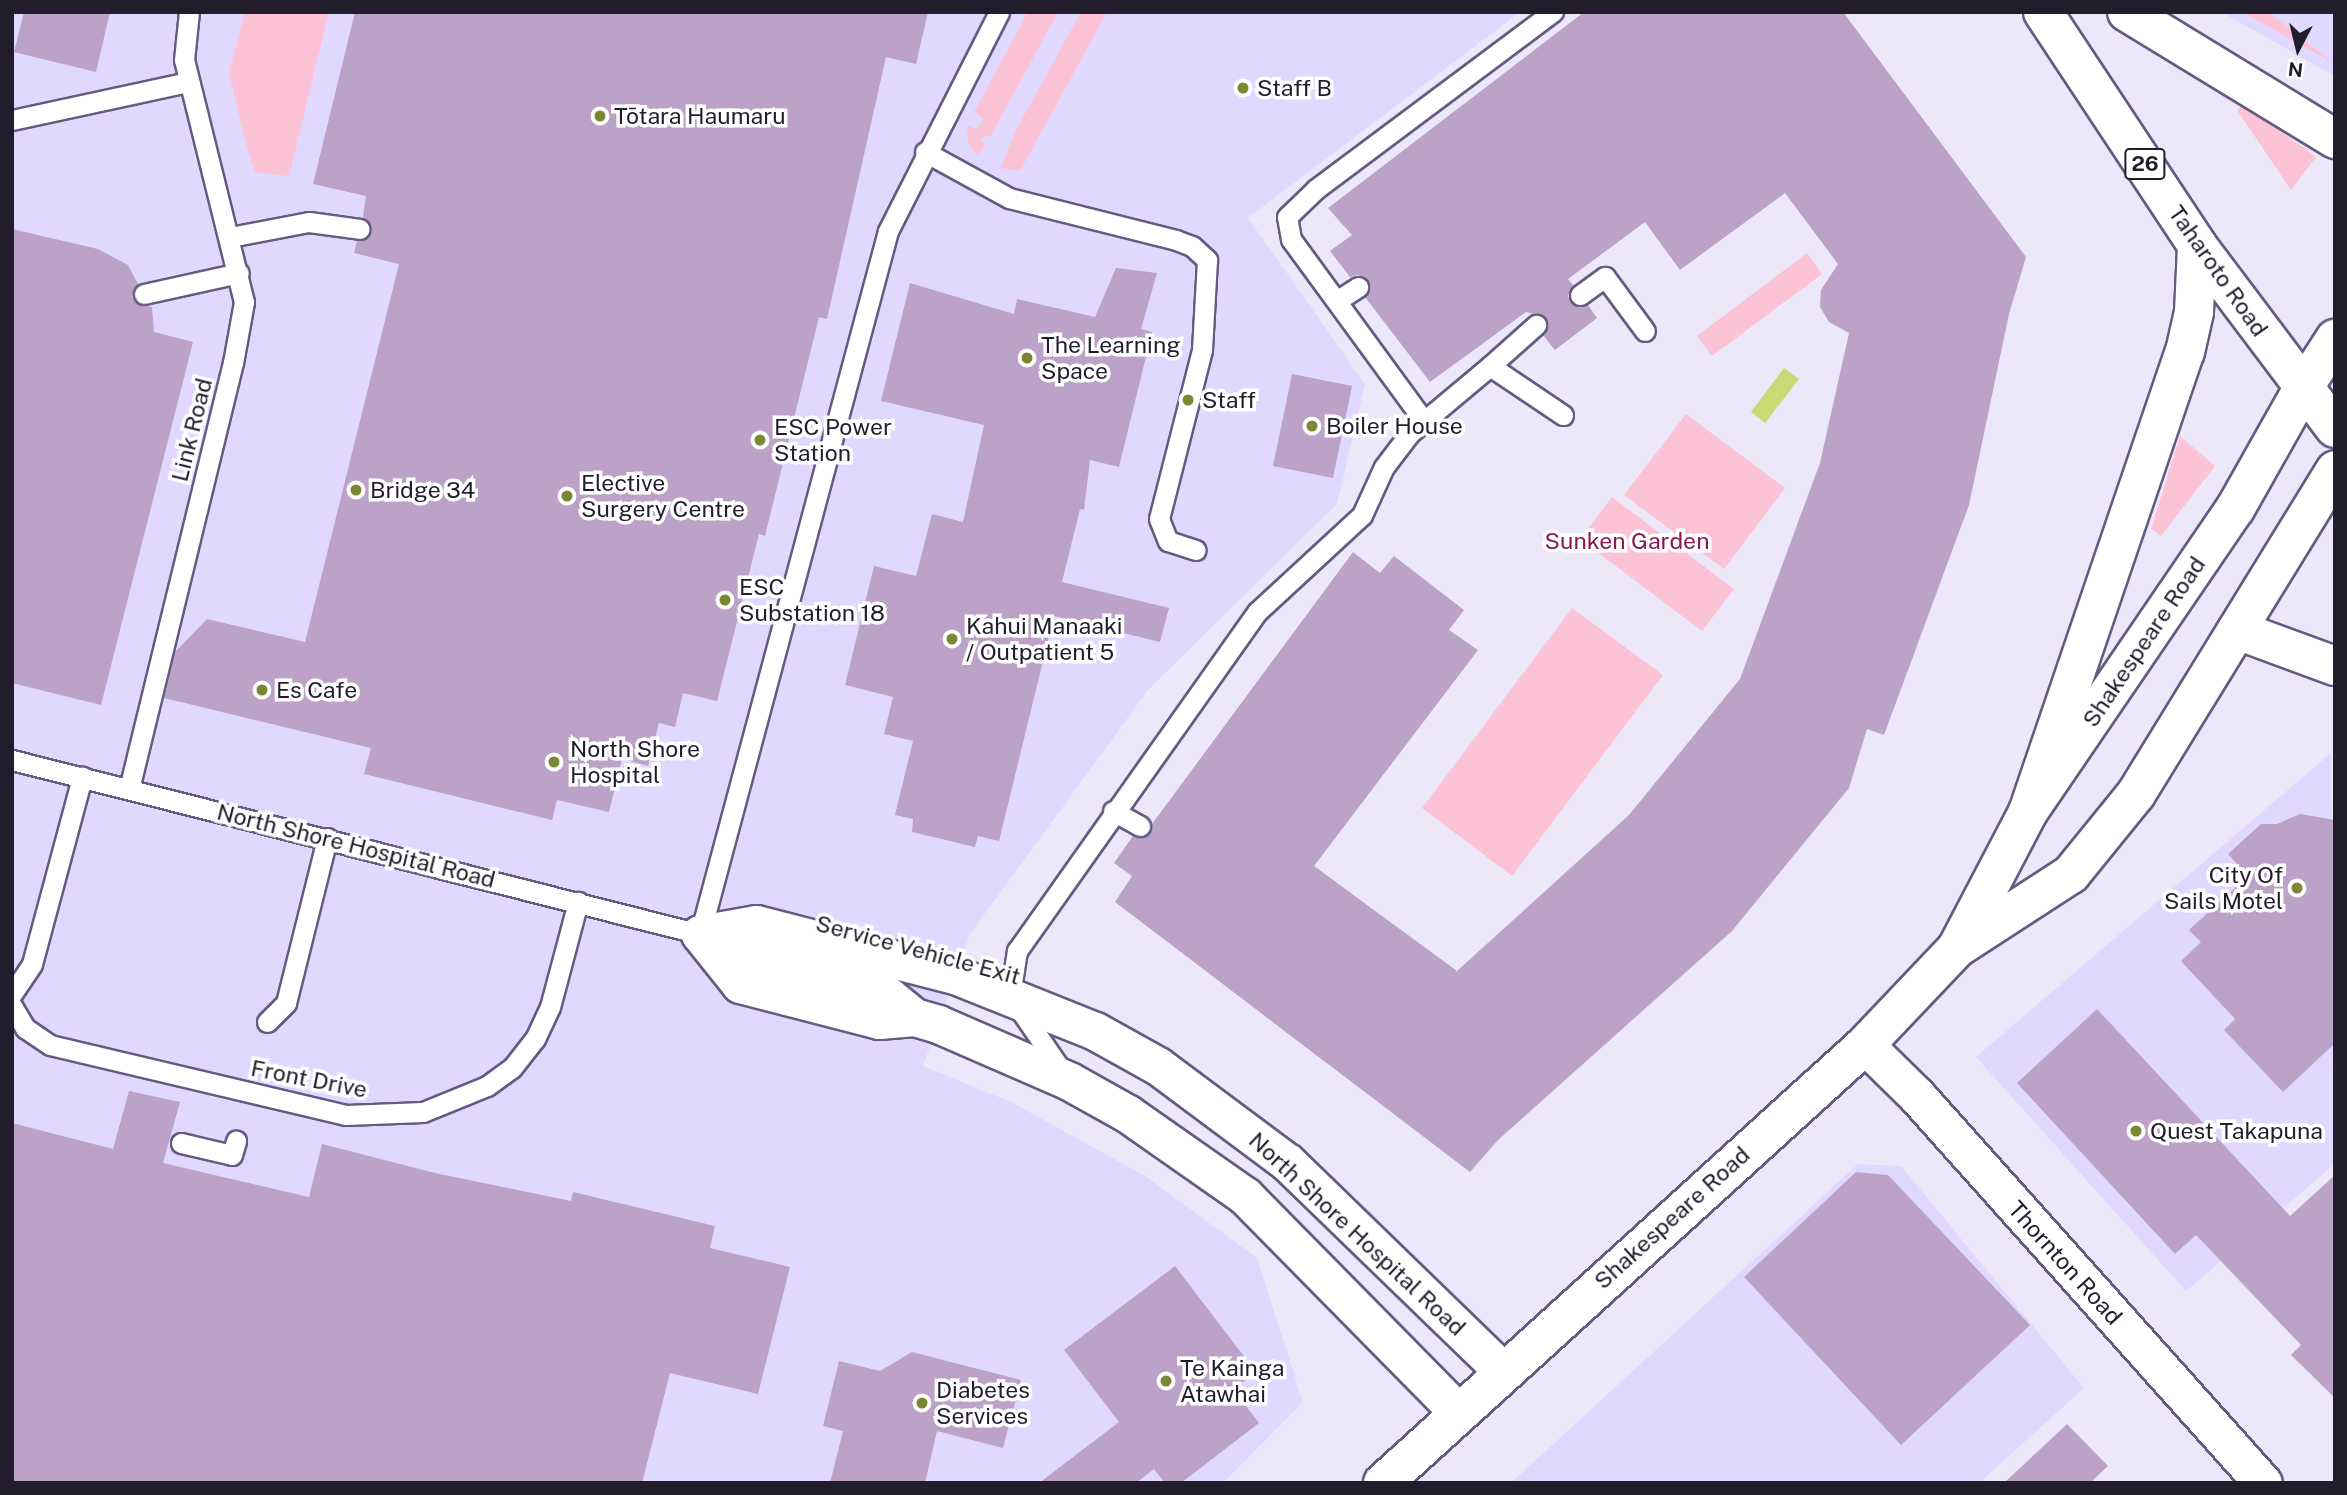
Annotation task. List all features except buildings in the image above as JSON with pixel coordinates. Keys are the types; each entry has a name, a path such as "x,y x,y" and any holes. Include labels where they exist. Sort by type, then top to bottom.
{"main road":[{"name":"Taharoto Road","path":"2043,12 2197,245 2302,390"},
{"path":"2127,12 2335,139"},
{"path":"2028,812 2185,352 2193,312 2197,245"},
{"name":"Shakespeare Road","path":"1957,948 2028,812 2235,509 2302,390 2335,339"},
{"name":"26","path":"2302,390 2335,428"},
{"name":"Shakespeare Road","path":"1383,1483 1502,1370 1865,1045 1957,948 2071,874 2136,794 2335,470"},
{"path":"2236,630 2335,666"}],"street":[{"name":"North Shore Hospital Road","path":"700,934 755,924 955,975 1012,984 1158,1066 1287,1161 1502,1370"},
{"path":"700,934 740,984 879,1020 914,1017 1069,1081 1181,1148 1245,1196 1457,1411"},
{"name":"Thornton Road","path":"1865,1045 1917,1096 2263,1483"}],"lane":[{"name":"Link Road","path":"129,789 233,363 244,302 230,237 188,82 183,41 189,12"},
{"path":"700,934 883,249 925,152 999,12"},
{"path":"1424,421 1291,239 1287,217 1316,190 1553,12"},
{"path":"12,120 188,82"},
{"path":"925,152 1009,198 1176,240 1192,246 1207,260 1202,350 1159,519 1168,541 1196,550"},
{"path":"230,237 309,222 360,229"},
{"path":"144,294 239,273"},
{"path":"1580,295 1605,277 1645,331"},
{"path":"1338,300 1357,287"},
{"path":"1069,1081 1012,984 1017,951 1113,811 1257,612 1362,515 1394,450 1536,325"},
{"path":"1490,366 1563,415"},
{"name":"North Shore Hospital Road","path":"12,760 700,934"},
{"path":"12,994 32,964 82,777"},
{"path":"1113,811 1140,826"},
{"path":"267,1023 286,1003 327,838"},
{"name":"Front Drive","path":"12,1006 25,1028 50,1045 346,1115 423,1112 487,1086 512,1068 535,1039 550,1007 578,902"},
{"path":"181,1143 232,1155 236,1141"}],"shaded area":[{"name":"North Shore Hospital","path":"12,12 1520,12 1248,218 1365,384 1337,504 1148,690 970,934 923,1066 1011,1102 1145,1176 1257,1258 1303,1402 1223,1483 12,1483"},
{"path":"2221,12 2335,12 2335,76"},
{"path":"1784,368 1799,379 1765,423 1751,412"},
{"path":"2331,753 2335,1164 2186,1291 1976,1057"},
{"path":"1858,1164 1901,1166 2084,1388 1979,1483 1511,1483"}],"green space":[{"path":"245,12 329,12 289,176 255,172 244,137 229,73"},
{"path":"1028,12 1058,12 990,137 984,135 981,141 986,144 977,156 968,142 967,125 977,130 983,118 974,112"},
{"path":"1081,12 1107,12 1020,171 1001,168 1015,132"},
{"path":"2242,12 2268,12 2335,64"},
{"path":"2243,104 2316,157 2291,190 2237,110"},
{"path":"1807,253 1822,274 1712,356 1697,336"},
{"path":"1686,414 1785,488 1724,569 1624,495"},
{"path":"2180,436 2215,466 2161,536 2151,529"},
{"name":"Sunken Garden","path":"1612,497 1734,589 1702,631 1580,539"},
{"path":"1572,608 1663,675 1512,876 1422,808"}],"place":[{"name":"Staff B","path":"1243,88"},
{"name":"Tōtara Haumaru","path":"600,116"},
{"name":"The Learning Space","path":"1027,358"},
{"name":"Staff","path":"1188,400"},
{"name":"Boiler House","path":"1312,426"},
{"name":"ESC Power Station","path":"760,440"},
{"name":"Bridge 34","path":"356,490"},
{"name":"Elective Surgery Centre","path":"567,496"},
{"name":"ESC Substation 18","path":"725,600"},
{"name":"Kahui Manaaki / Outpatient 5","path":"952,639"},
{"name":"Es Cafe","path":"262,690"},
{"name":"North Shore Hospital","path":"554,762"},
{"name":"City Of Sails Motel","path":"2297,888"},
{"name":"Quest Takapuna","path":"2136,1131"},
{"name":"Te Kainga Atawhai","path":"1166,1381"},
{"name":"Diabetes Services","path":"922,1403"}]}
